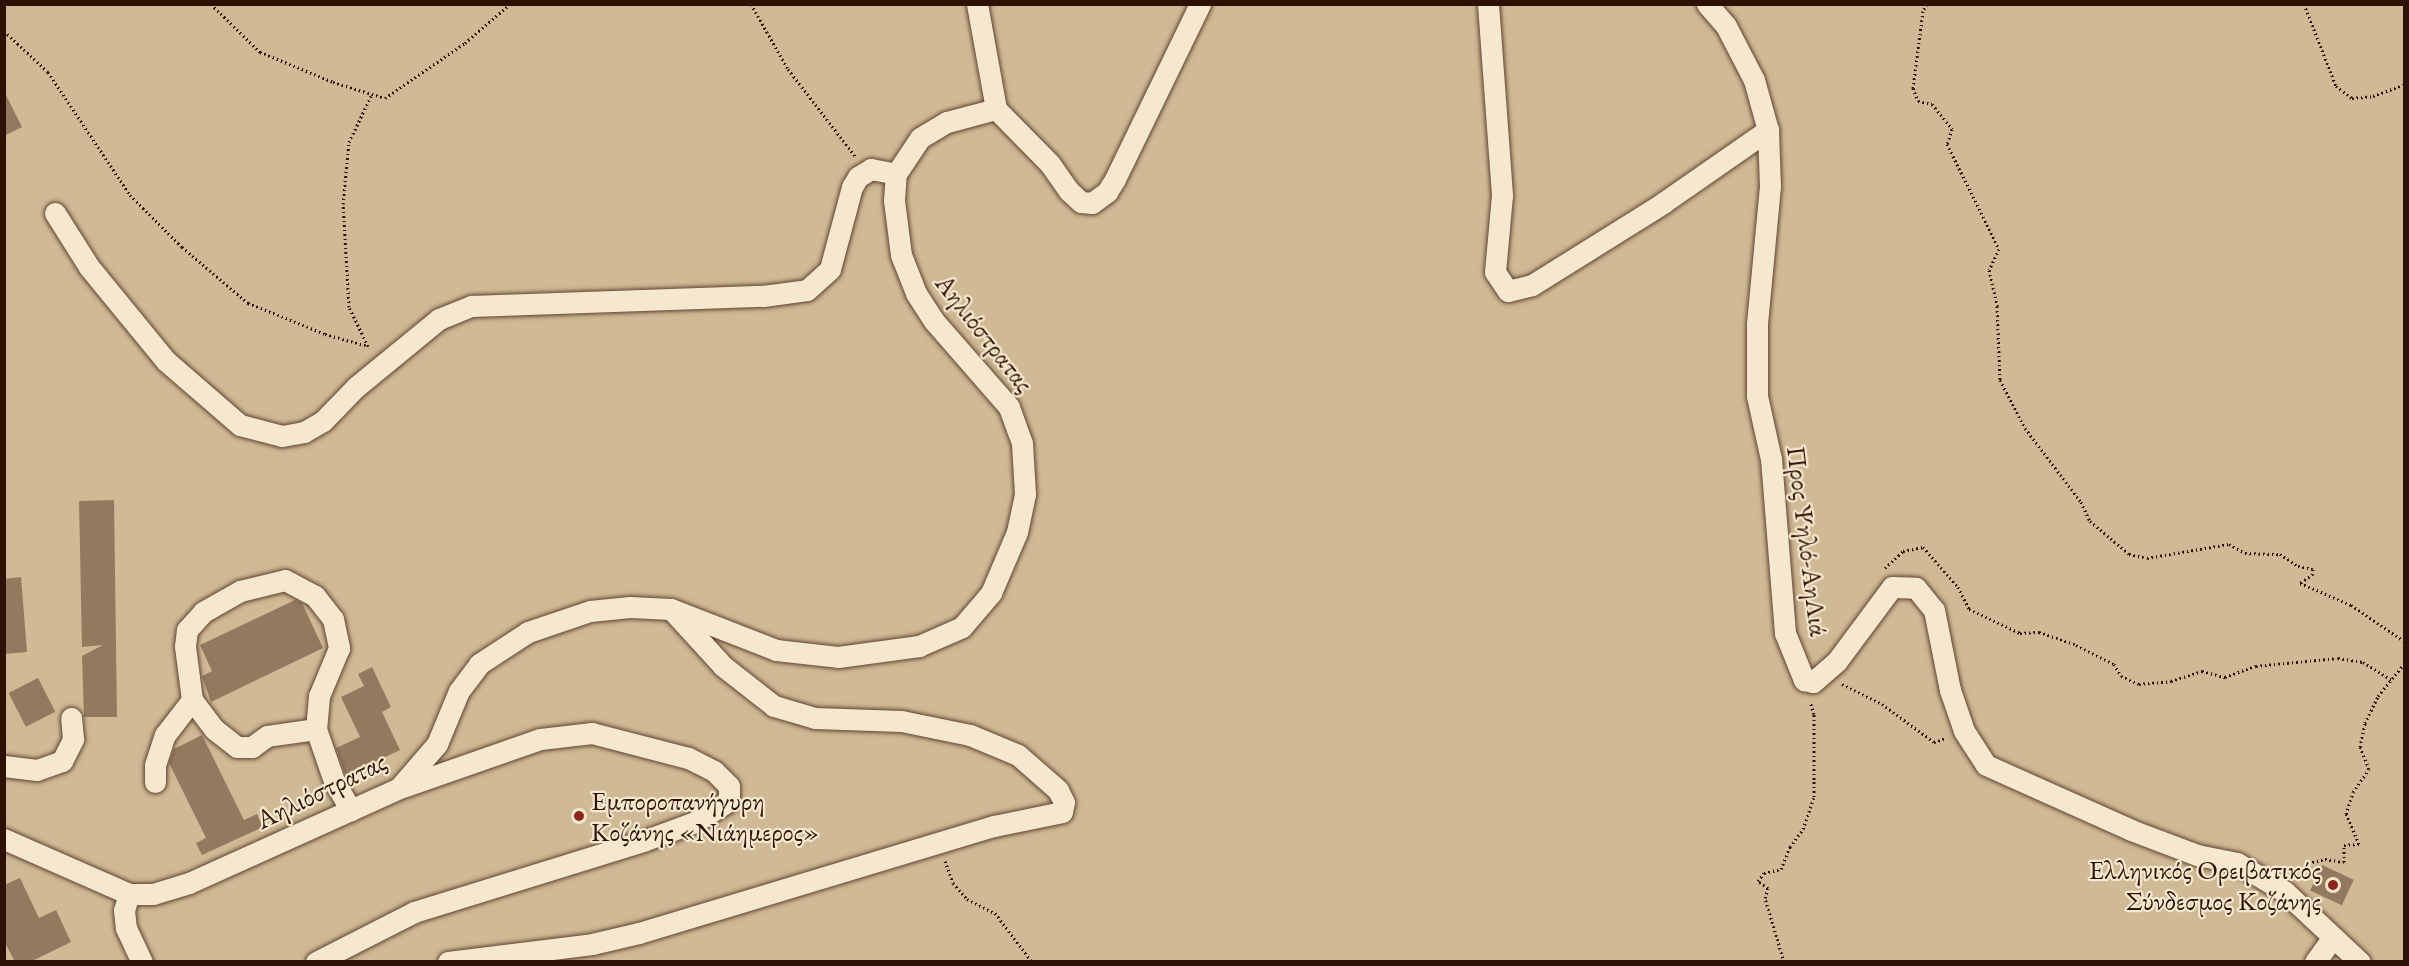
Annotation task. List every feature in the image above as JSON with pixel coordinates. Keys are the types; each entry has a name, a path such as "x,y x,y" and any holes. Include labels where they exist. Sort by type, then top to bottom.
{"street":[{"path":"977,4 996,109 1050,164 1081,202 1092,202 1107,192 1115,179 1200,4"},
{"path":"1488,4 1502,195 1495,272 1508,291 1532,285 1663,203 1768,129"},
{"name":"Προς Ψηλό-ΑηΛιά","path":"1707,4 1726,26 1754,80 1768,129 1770,186 1757,324 1757,396 1771,459 1785,633 1809,681 1837,661 1892,587"},
{"name":"Αηλιόστρατας","path":"4,839 129,894 153,894 189,883 399,788 437,744 467,678 501,649 546,625 590,611 630,607 671,609 776,650 818,656 867,655 919,646 962,627 978,611 1004,570 1025,494 1018,426 996,391 934,321 916,293 896,230 896,174 912,146 931,130 996,109"},
{"path":"56,213 89,267 166,361 240,425 282,436 304,432 323,421 356,387 439,319 471,306 763,297 807,290 830,269 852,187 867,171 896,174"},
{"path":"316,729 283,731 267,736 252,747 237,747 214,729 192,699 185,646 187,630 203,612 240,591 285,580 315,596 333,619 339,648 319,696 316,729 334,781 351,811"},
{"path":"1892,587 1916,588 1934,610 1950,690 1964,731 1986,765 2131,830 2197,855 2237,864 2284,891 2332,939 2360,962"},
{"path":"448,962 592,944 639,933 1008,822 1062,812 1064,802 1058,790 1018,755 970,735 901,721 815,718 774,706 723,666 671,609"},
{"path":"155,782 158,752 165,735 192,699"},
{"path":"4,766 37,770 62,760 73,739 71,717"},
{"path":"314,961 414,912 664,833 695,822 729,801 729,786 714,771 688,758 592,733 540,740 399,788"},
{"path":"129,894 124,910 126,928 142,962"},
{"path":"2315,962 2332,939"}],"path":[{"path":"211,4 260,52 385,98 465,43 510,4"},
{"path":"751,4 788,69 867,171"},
{"path":"1927,4 1923,11 1913,88 1918,101 1932,104 1952,129 1947,144 1999,249 1989,270 1997,306 2000,380 2025,428 2081,502 2090,521 2129,554 2147,558 2229,544 2245,554 2280,555 2298,566 2313,569 2313,574 2300,583 2351,605 2404,641"},
{"path":"2304,4 2336,86 2352,98 2373,96 2404,86"},
{"path":"4,31 48,72 130,195 182,247 248,303 325,334 368,346 349,307 344,204 349,142 372,94"},
{"path":"1892,587 1883,570 1903,551 1923,547 1958,587 1969,609 2020,633 2038,632 2076,645 2114,664 2121,676 2139,684 2171,681 2202,671 2225,677 2256,666 2338,658 2363,662 2392,680"},
{"path":"2303,871 2308,863 2325,859 2344,862 2344,845 2359,844 2346,814 2353,792 2369,769 2360,747 2364,723 2404,664"},
{"path":"1809,681 1811,696 1818,702"},
{"path":"1784,962 1765,898 1768,888 1758,881 1764,873 1781,869 1790,847 1803,829 1814,797 1814,714 1809,681"},
{"path":"1836,689 1844,683 1934,742 1964,731"},
{"path":"939,842 952,883 967,899 995,913 1032,962"}],"shaded area":[{"path":"5,5 2404,5 2404,962 5,962"}],"building":[{"path":"4,91 22,127 4,136"},
{"path":"114,500 117,717 84,717 82,656 103,645 82,647 79,501"},
{"path":"21,577 27,652 4,654 4,579"},
{"path":"295,600 302,603 323,648 211,702 202,676 212,671 200,645"},
{"path":"372,667 391,707 382,712 400,750 346,776 336,748 360,737 341,697 364,686 358,674"},
{"path":"38,678 55,712 26,727 9,693"},
{"path":"202,735 244,820 257,814 263,827 202,855 196,843 206,838 169,763 174,749"},
{"name":"Ελληνικός Ορειβατικός Σύνδεσμος Κοζάνης","path":"2322,865 2354,880 2342,905 2310,890"},
{"path":"20,878 39,918 56,910 71,942 30,962 15,962 4,941 4,885"}],"place":[{"name":"Εμποροπανήγυρη Κοζάνης «Νιάημερος»","path":"579,816"},
{"name":"Ελληνικός Ορειβατικός Σύνδεσμος Κοζάνης","path":"2333,885"}]}
